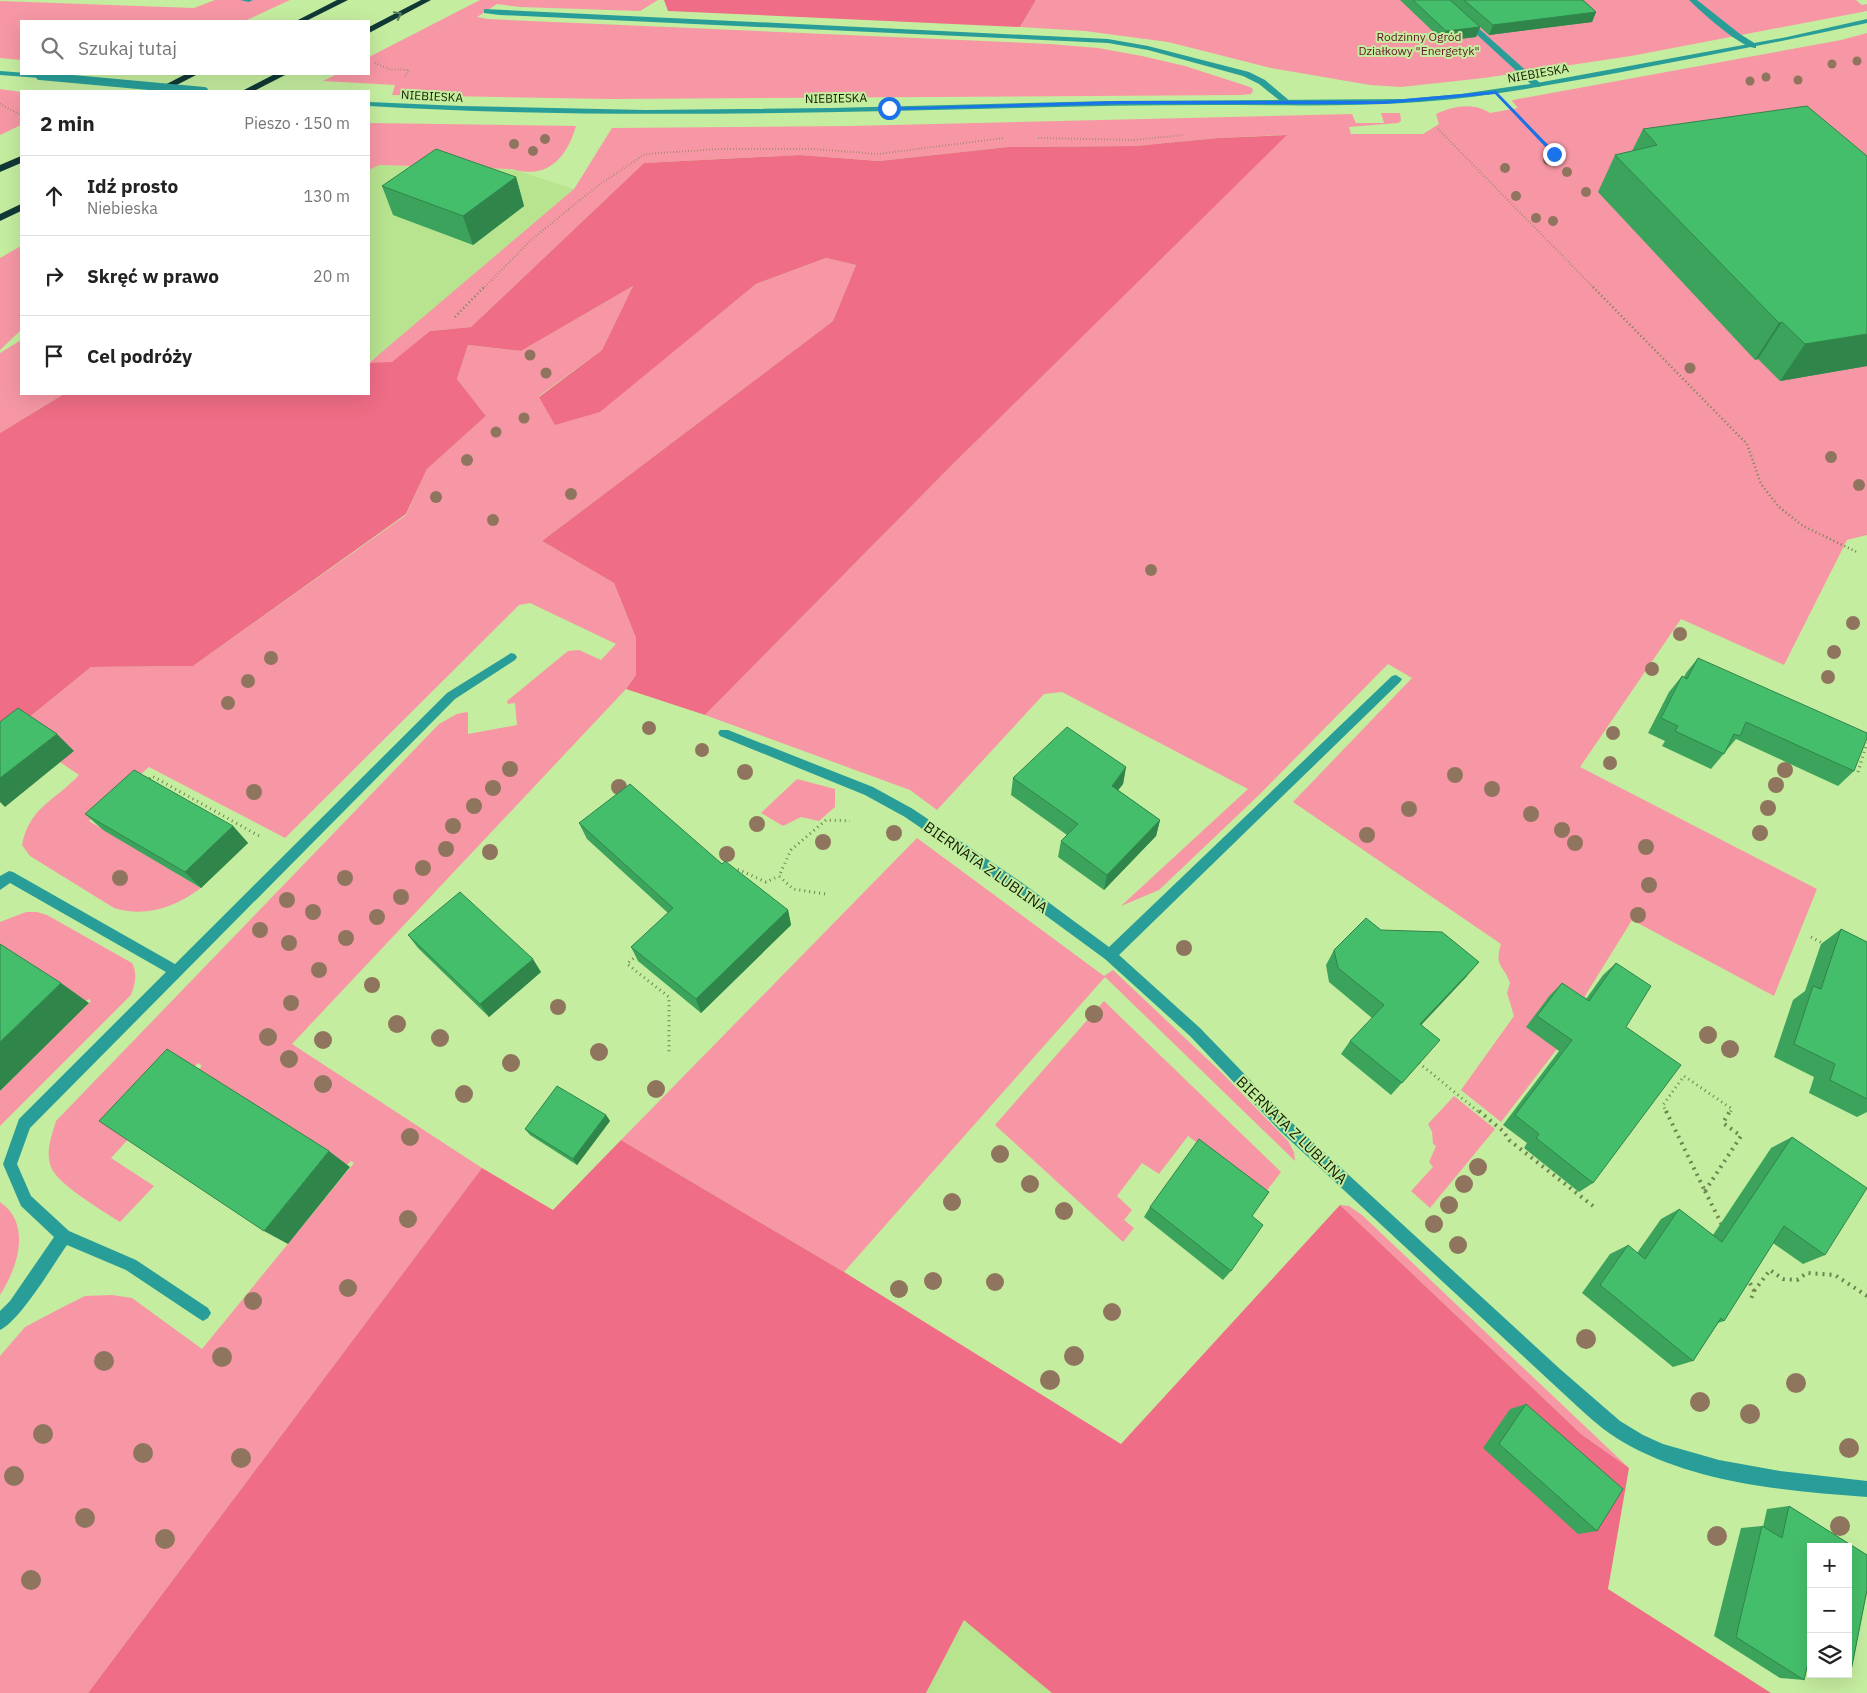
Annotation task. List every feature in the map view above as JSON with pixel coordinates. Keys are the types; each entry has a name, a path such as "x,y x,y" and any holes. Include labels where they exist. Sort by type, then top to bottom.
{"highway":[{"path":"302,20 344,0"},
{"path":"370,29 427,0"},
{"path":"160,90 191,75"},
{"path":"249,90 280,75"},
{"path":"0,169 20,159"},
{"path":"0,218 20,208"}],"street":[{"path":"244,0 249,0"},
{"path":"1443,0 1537,86"},
{"path":"1693,0 1737,36 1753,46"},
{"path":"487,11 1060,37 1108,41 1148,48 1246,74 1262,82 1287,102"},
{"name":"NIEBIESKA","path":"370,104 482,110 608,113 1120,102 1392,102 1537,86 1753,46 1867,22"},
{"path":"0,73 20,74"},
{"path":"27,75 193,90"},
{"path":"203,1313 131,1265 64,1236 26,1201 10,1164 24,1124 451,696 511,656"},
{"path":"1110,955 1396,679"},
{"name":"BIERNATA Z LUBLINA","path":"724,733 869,791 909,812 1016,886 1110,955 1195,1032 1284,1126 1554,1375 1614,1426 1638,1441 1678,1456 1726,1469 1776,1479 1867,1489"},
{"path":"0,884 9,876 176,971"},
{"path":"0,1322 15,1306 64,1236"}],"path":[{"path":"376,63 389,69 409,70 408,72"},
{"path":"1496,92 1563,163"},
{"path":"2,106 20,115"},
{"path":"1433,126 1449,139 1747,444 1751,449 1754,469 1762,486 1777,504 1810,531 1857,552"},
{"path":"455,317 531,240 596,187 645,154 719,149 814,149 878,154 1010,138"},
{"path":"1030,138 1092,139"},
{"path":"1858,772 1867,743"},
{"path":"139,788 152,776 293,854"},
{"path":"729,871 737,869 766,882 779,876 791,850 826,820 853,822"},
{"path":"779,876 793,889 825,894"},
{"path":"1811,937 1827,945"},
{"path":"640,953 627,964 669,997 669,1052"},
{"path":"1420,1063 1504,1132 1509,1140 1592,1206"},
{"path":"1705,1191 1741,1136 1723,1123 1732,1109 1684,1076 1663,1105 1725,1233"},
{"path":"1750,1302 1754,1291 1770,1270 1784,1280 1797,1280 1807,1273 1835,1275 1867,1296"},
{"path":"1746,1274 1754,1291"}],"shaded area":[{"path":"664,0 1036,0 1020,27 668,11"},
{"path":"1287,135 955,462 705,715 626,689 636,675 636,638 614,583 542,541 833,321 856,265 826,258 756,284 600,412 555,425 539,397 602,350 633,286 521,351 468,345 457,379 486,416 427,469 406,514 193,666 91,667 0,741 0,433 62,395 370,395 370,363 392,362 430,331 471,327 644,163 800,155 879,161 1008,147 1135,146 1218,138"},
{"path":"379,165 512,169 574,189 388,348 370,360 370,170"},
{"path":"621,1140 844,1272 1121,1444 1340,1205 1581,1434 1629,1468 1608,1589 1771,1693 1052,1693 964,1620 926,1693 88,1693 482,1168 553,1210"},
{"path":"964,1619 1052,1693 926,1693"}],"green space":[{"path":"215,0 290,0 247,20 20,20 20,60 0,58 0,1 194,8"},
{"path":"480,0 658,0 640,11 520,7 497,4 477,17 1050,44 1098,48 1185,66 1247,86 1252,88 1253,91 1251,94 1241,95 610,99 392,95 395,85 323,81 335,75 370,75 370,56"},
{"name":"Rodzinny Ogród Działkowy \"Energetyk\"","path":"1036,0 1856,0 1862,5 1867,4 1867,11 1631,56 1484,78 1401,87 1370,85 1271,68 1168,42 1085,31 1020,27"},
{"path":"1867,33 1867,535 1847,540 1784,665 1681,619 1580,767 1817,889 1774,996 1632,920 1585,996 1590,1006 1501,1122 1461,1090 1514,1016 1507,993 1510,983 1500,965 1498,957 1501,944 1293,802 1412,678 1388,664 1259,795 1159,890 1121,906 1248,789 1062,692 1044,694 937,810 910,790 705,715 955,462 1286,135 1218,138 1135,146 1008,147 879,161 800,155 644,163 471,327 430,331 392,363 370,363 574,189 612,128 850,126 1352,114 1356,123 1384,123 1381,113 1400,113 1401,121 1398,123 1349,127 1351,134 1423,134 1439,124 1436,114 1456,107 1477,107 1490,113 1518,108 1513,100 1841,40"},
{"path":"0,89 20,92 20,125 0,135"},
{"path":"370,123 576,126 561,157 554,164 536,171 379,165 370,170"},
{"path":"20,247 20,331 0,350 0,258"},
{"path":"826,258 856,265 833,321 542,541 614,583 636,638 636,675 626,689 292,1044 482,1168 88,1693 0,1693 0,1356 25,1327 85,1296 112,1295 132,1298 202,1349 354,1163 351,1161 347,1165 197,1071 202,1066 198,1063 111,1158 154,1186 120,1222 81,1197 55,1174 49,1161 49,1155 56,1121 439,724 457,714 466,712 468,713 468,734 517,725 515,703 508,704 507,701 568,651 579,650 601,660 616,644 530,603 519,605 285,838 149,767 89,821 201,888 181,901 149,911 137,912 114,908 30,856 22,845 31,821 44,805 79,775 60,762 0,741 91,667 193,666 406,515 427,469 486,416 457,379 468,345 521,351 633,286 602,350 539,396 555,424 600,411 756,284"},
{"path":"20,341 20,395 62,395 0,433 0,353"},
{"path":"797,779 835,789 835,807 819,821 801,817 783,826 761,813"},
{"path":"917,838 1104,976 1113,970 1222,1073 1288,1141 1294,1152 1295,1161 1105,977 844,1272 621,1140"},
{"path":"26,912 37,912 47,915 132,963 135,979 131,995 0,1126 0,1091 91,1001 89,999 86,1001 0,946 0,922"},
{"path":"1104,1001 1281,1172 1265,1193 1188,1136 1159,1174 1142,1163 1117,1196 1132,1210 1124,1220 1134,1228 1123,1242 995,1125"},
{"path":"1454,1096 1495,1129 1430,1208 1411,1191 1433,1167 1429,1162 1436,1146 1433,1144 1432,1132 1428,1124"},
{"path":"0,1202 10,1211 16,1222 19,1246 12,1272 0,1295"},
{"path":"1340,1205 1349,1206 1362,1215 1629,1468 1581,1434"}],"building":[{"path":"1413,0 1450,0 1480,27 1446,31"},
{"path":"1464,0 1583,0 1596,12 1493,25"},
{"path":"1807,106 1867,156 1867,334 1805,344 1782,322 1779,323 1615,155 1657,145 1643,129"},
{"path":"436,149 516,177 463,216 382,186"},
{"path":"1698,658 1867,733 1867,738 1854,771 1746,722 1740,736 1734,734 1724,754 1675,731 1678,726 1661,718 1682,676 1687,679"},
{"path":"18,708 57,734 0,778 0,722"},
{"path":"1067,727 1126,767 1112,786 1160,820 1107,875 1061,841 1078,824 1013,778"},
{"path":"134,770 233,826 185,872 85,814"},
{"path":"630,784 722,864 725,861 788,910 696,999 631,947 673,908 579,823"},
{"path":"460,892 533,959 480,1004 408,935"},
{"path":"1366,918 1381,930 1442,932 1479,962 1420,1024 1440,1040 1402,1083 1350,1041 1384,1005 1338,968 1334,950"},
{"path":"1841,929 1867,942 1867,1099 1830,1080 1835,1064 1794,1044 1813,986 1821,989"},
{"path":"0,944 61,983 0,1042"},
{"path":"1616,963 1651,986 1626,1027 1681,1065 1593,1183 1536,1138 1539,1134 1515,1115 1572,1040 1537,1016 1562,983 1589,1001"},
{"path":"167,1049 329,1151 264,1231 99,1121"},
{"path":"557,1086 606,1115 573,1159 525,1129"},
{"path":"1792,1137 1867,1188 1825,1255 1784,1226 1724,1321 1721,1318 1693,1361 1600,1285 1628,1245 1645,1259 1679,1209 1722,1242"},
{"path":"1199,1139 1269,1192 1252,1216 1263,1225 1231,1271 1150,1207"},
{"path":"1526,1404 1623,1489 1597,1531 1499,1444"},
{"path":"1789,1506 1848,1543 1807,1543 1807,1667 1804,1680 1736,1637 1762,1526 1782,1538"},
{"path":"1852,1546 1867,1555 1867,1590 1852,1666"}],"route":[{"path":"889,108 1120,102 1383,102 1496,92 1554,154"}]}
